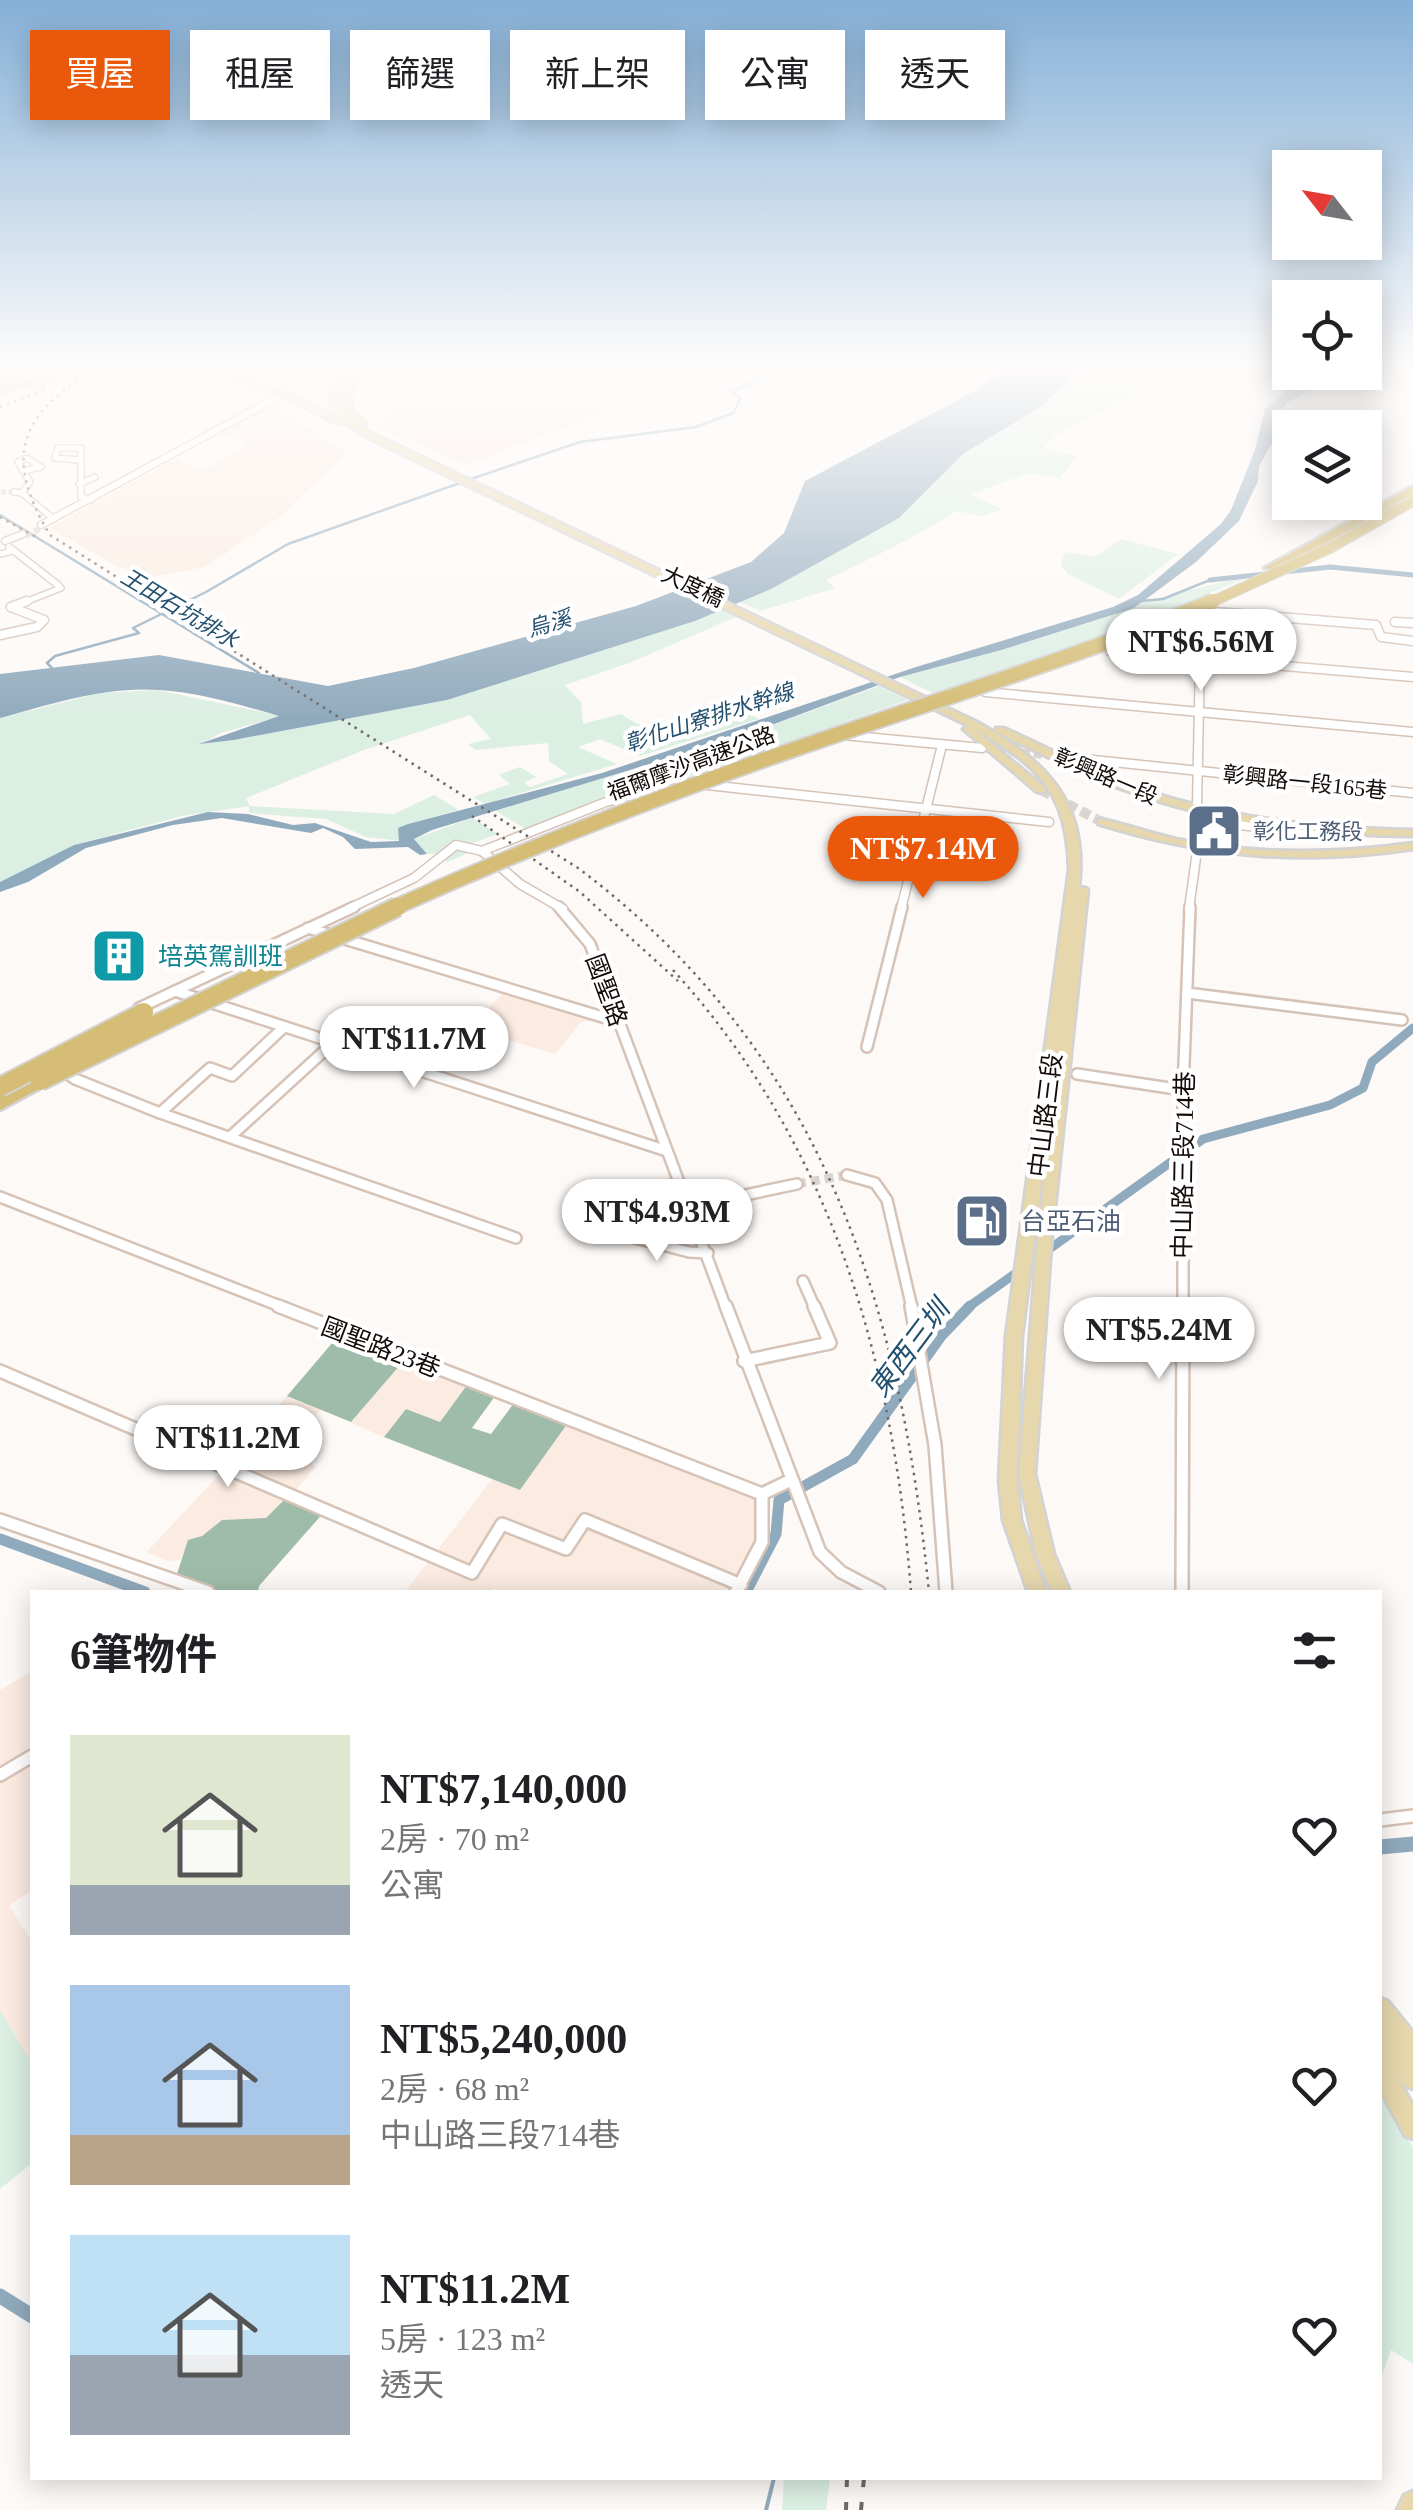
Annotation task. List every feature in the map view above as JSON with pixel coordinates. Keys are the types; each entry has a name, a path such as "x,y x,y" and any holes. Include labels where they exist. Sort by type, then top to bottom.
{"highway":[{"name":"福爾摩沙高速公路","path":"0,1088 148,1009 458,865 743,755 1170,609 1294,557 1413,489"},
{"name":"福爾摩沙高速公路","path":"0,1104 260,968 484,866 709,779 1182,616 1314,558 1413,501"}],"main road":[{"name":"大度橋","path":"479,486 933,705"},
{"path":"933,705 982,722"},
{"name":"彰興路一段","path":"933,705 1041,790"},
{"name":"中山路三段","path":"933,705 1022,754 1054,784 1065,804 1076,841 1060,962 1042,1340 1027,1474 1045,1554 1060,1590"},
{"name":"彰興路一段","path":"982,722 1160,800 1218,815 1352,835 1408,832"},
{"name":"中山路三段","path":"982,722 1042,762 1071,797 1086,836 1050,1139 1009,1336 1008,1480 1012,1520 1036,1590"},
{"name":"彰興路一段","path":"1102,822 1206,848 1314,857 1406,848"},
{"path":"1406,848 1408,832"},
{"path":"1352,835 1350,844 1371,853"},
{"path":"1009,1336 1042,1340"},
{"path":"1382,2011 1413,2049"},
{"path":"1382,2042 1413,2078"},
{"path":"1382,2072 1413,2128"}],"street":[{"path":"25,486 18,492 54,519"},
{"path":"79,486 82,497 92,500"},
{"path":"42,526 117,486"},
{"path":"0,635 37,627 44,620 42,616 11,607 61,588 6,546 24,536"},
{"path":"1216,612 1376,625 1381,637 1413,641"},
{"path":"1395,622 1413,623"},
{"path":"1110,650 1413,676"},
{"name":"彰興路一段165巷","path":"1200,659 1195,819 1344,840 1352,835"},
{"path":"985,692 1413,732"},
{"path":"619,817 933,705"},
{"path":"844,735 982,748"},
{"path":"867,1047 942,745"},
{"path":"1074,758 1197,770"},
{"name":"彰興路一段165巷","path":"1197,770 1413,793"},
{"path":"0,1080 174,991 414,878 456,845 482,851 641,791 680,782 707,784 1048,822"},
{"name":"國聖路","path":"482,851 520,884 563,909 590,944 708,1253 744,1361 820,1552 841,1572 875,1590"},
{"name":"中山路三段714巷","path":"1182,1590 1183,1090 1189,912 1196,858"},
{"path":"307,928 619,1022"},
{"path":"174,991 668,1151"},
{"path":"1187,993 1402,1020"},
{"path":"160,1113 210,1068 232,1076 283,1028"},
{"path":"230,1137 333,1043"},
{"path":"44,1056 74,1079 160,1113 516,1238"},
{"path":"1077,1074 1183,1090"},
{"path":"847,1175 875,1183 887,1200 917,1331 933,1430 946,1590"},
{"path":"690,1207 796,1184"},
{"name":"國聖路23巷","path":"0,1197 762,1494"},
{"path":"612,1232 689,1252 708,1253"},
{"path":"744,1361 830,1342 803,1281"},
{"path":"0,1370 472,1574 502,1524 566,1550 584,1520 739,1588 762,1542 762,1494 791,1480"},
{"path":"0,1520 202,1590"},
{"path":"0,1775 30,1757"},
{"path":"1382,1820 1413,1816"}],"shaded area":[{"path":"126,486 311,486 276,520 205,567 150,577 116,566 49,528"},
{"path":"507,989 598,1020 581,1022 555,1054 469,1028"},
{"path":"407,1357 470,1381 440,1422 406,1409 384,1437 351,1423"},
{"path":"287,1396 321,1410 293,1443 310,1450 302,1460 316,1466 295,1491 229,1463"},
{"path":"570,1420 759,1492 765,1526 737,1590 407,1590 493,1478 521,1489"},
{"path":"226,1467 288,1496 266,1518 223,1520 202,1536 189,1540 180,1560 168,1561 147,1552"},
{"path":"30,1672 30,1891 9,1906 30,1939 30,2061 0,2010 0,1690"}],"green space":[{"path":"931,486 994,486 970,495 1003,509 981,516 956,511 826,580 836,588 760,611 740,602 899,518"},
{"path":"1121,539 1178,554 1119,599 1068,574 1061,565 1065,552 1095,557"},
{"path":"1259,573 1114,632 933,693 900,677 1134,608 1142,602"},
{"path":"719,609 736,617 629,663 565,685 581,702 583,724 621,714 636,723 667,730 749,714 759,719 640,756 600,739 578,747 617,764 485,804 473,797 510,784 499,775 520,767 536,777 524,782 530,787 568,774 549,761 548,743 475,750 468,744 491,739 470,715 364,750 246,798 250,806 394,814 434,795 459,810 408,824 401,841 366,837 326,819 249,813 249,806 182,816 74,845 0,882 0,718 100,693 158,690 281,716 221,733 203,743 234,740 447,700 695,621"},
{"path":"879,686 908,700 531,832 496,811 742,736"},
{"path":"472,818 498,834 464,846 470,852 448,862 427,854 414,839"},
{"path":"339,1335 407,1357 351,1422 287,1396"},
{"path":"470,1381 498,1392 472,1428 491,1434 517,1399 570,1420 520,1490 384,1437 406,1409 440,1422"},
{"path":"288,1496 325,1511 258,1590 212,1590 175,1580 188,1540 202,1536 222,1520 266,1518"},
{"path":"0,2010 30,2061 30,2165 0,2189"},
{"path":"1382,2088 1413,2148 1413,2364 1391,2350 1382,2375"},
{"path":"784,2480 830,2480 826,2510 782,2510"}],"water":[{"path":"803,486 931,486 899,518 771,589 695,621 447,700 199,744 279,716 204,696 139,689 79,697 0,718 0,674 159,655 328,686 414,668 636,606 751,562 784,533"},
{"path":"1241,486 1256,486 1239,521 1196,562 1134,608 900,677 742,736 432,830 414,839 427,854 420,855 408,847 355,849 343,837 323,828 311,833 222,818 173,825 86,848 28,882 0,892 0,882 74,845 208,812 248,814 293,825 315,823 371,842 399,841 398,828 408,824 602,773 916,667 1113,607 1138,595 1221,524"}],"waterway":[{"path":"162,614 288,544 451,486"},
{"name":"王田石坑排水","path":"0,515 162,614"},
{"name":"彰化山寮排水幹線","path":"1210,580 1330,567 1413,575"},
{"path":"1141,601 1163,599 1210,580"},
{"path":"52,668 47,663 55,656 139,633 133,628 162,614"},
{"name":"王田石坑排水","path":"162,614 259,673"},
{"name":"東西三圳","path":"967,1308 1203,1139 1330,1105 1363,1088 1372,1062 1413,1028"},
{"name":"東西三圳","path":"747,1590 776,1534 779,1500 853,1459 941,1336 970,1306"},
{"path":"0,1539 140,1590"},
{"path":"1382,1847 1413,1844"},
{"name":"東西三圳","path":"0,2296 30,2315"},
{"path":"766,2510 774,2480"}],"tunnel":[{"path":"1,492 14,492"},
{"path":"25,536 44,527"},
{"path":"986,749 1074,758"},
{"path":"1041,790 1102,822"},
{"path":"797,1184 847,1175"}],"railway":[{"path":"28,486 50,535 578,868 662,940 732,1017 789,1101 834,1190 870,1283 896,1382 916,1485 929,1590"},
{"path":"0,517 38,538"},
{"path":"472,816 580,892 678,981"},
{"path":"673,970 728,1037 774,1108 813,1182 845,1260 870,1340 889,1423 911,1590"},
{"path":"846,2510 847,2480"},
{"path":"861,2510 864,2480"}],"place":[{"name":"彰化工務段","path":"1214,831"},
{"name":"培英駕訓班","path":"119,956"},
{"name":"台亞石油","path":"982,1221"}],"water label":[{"name":"烏溪","path":"549,623"}]}
